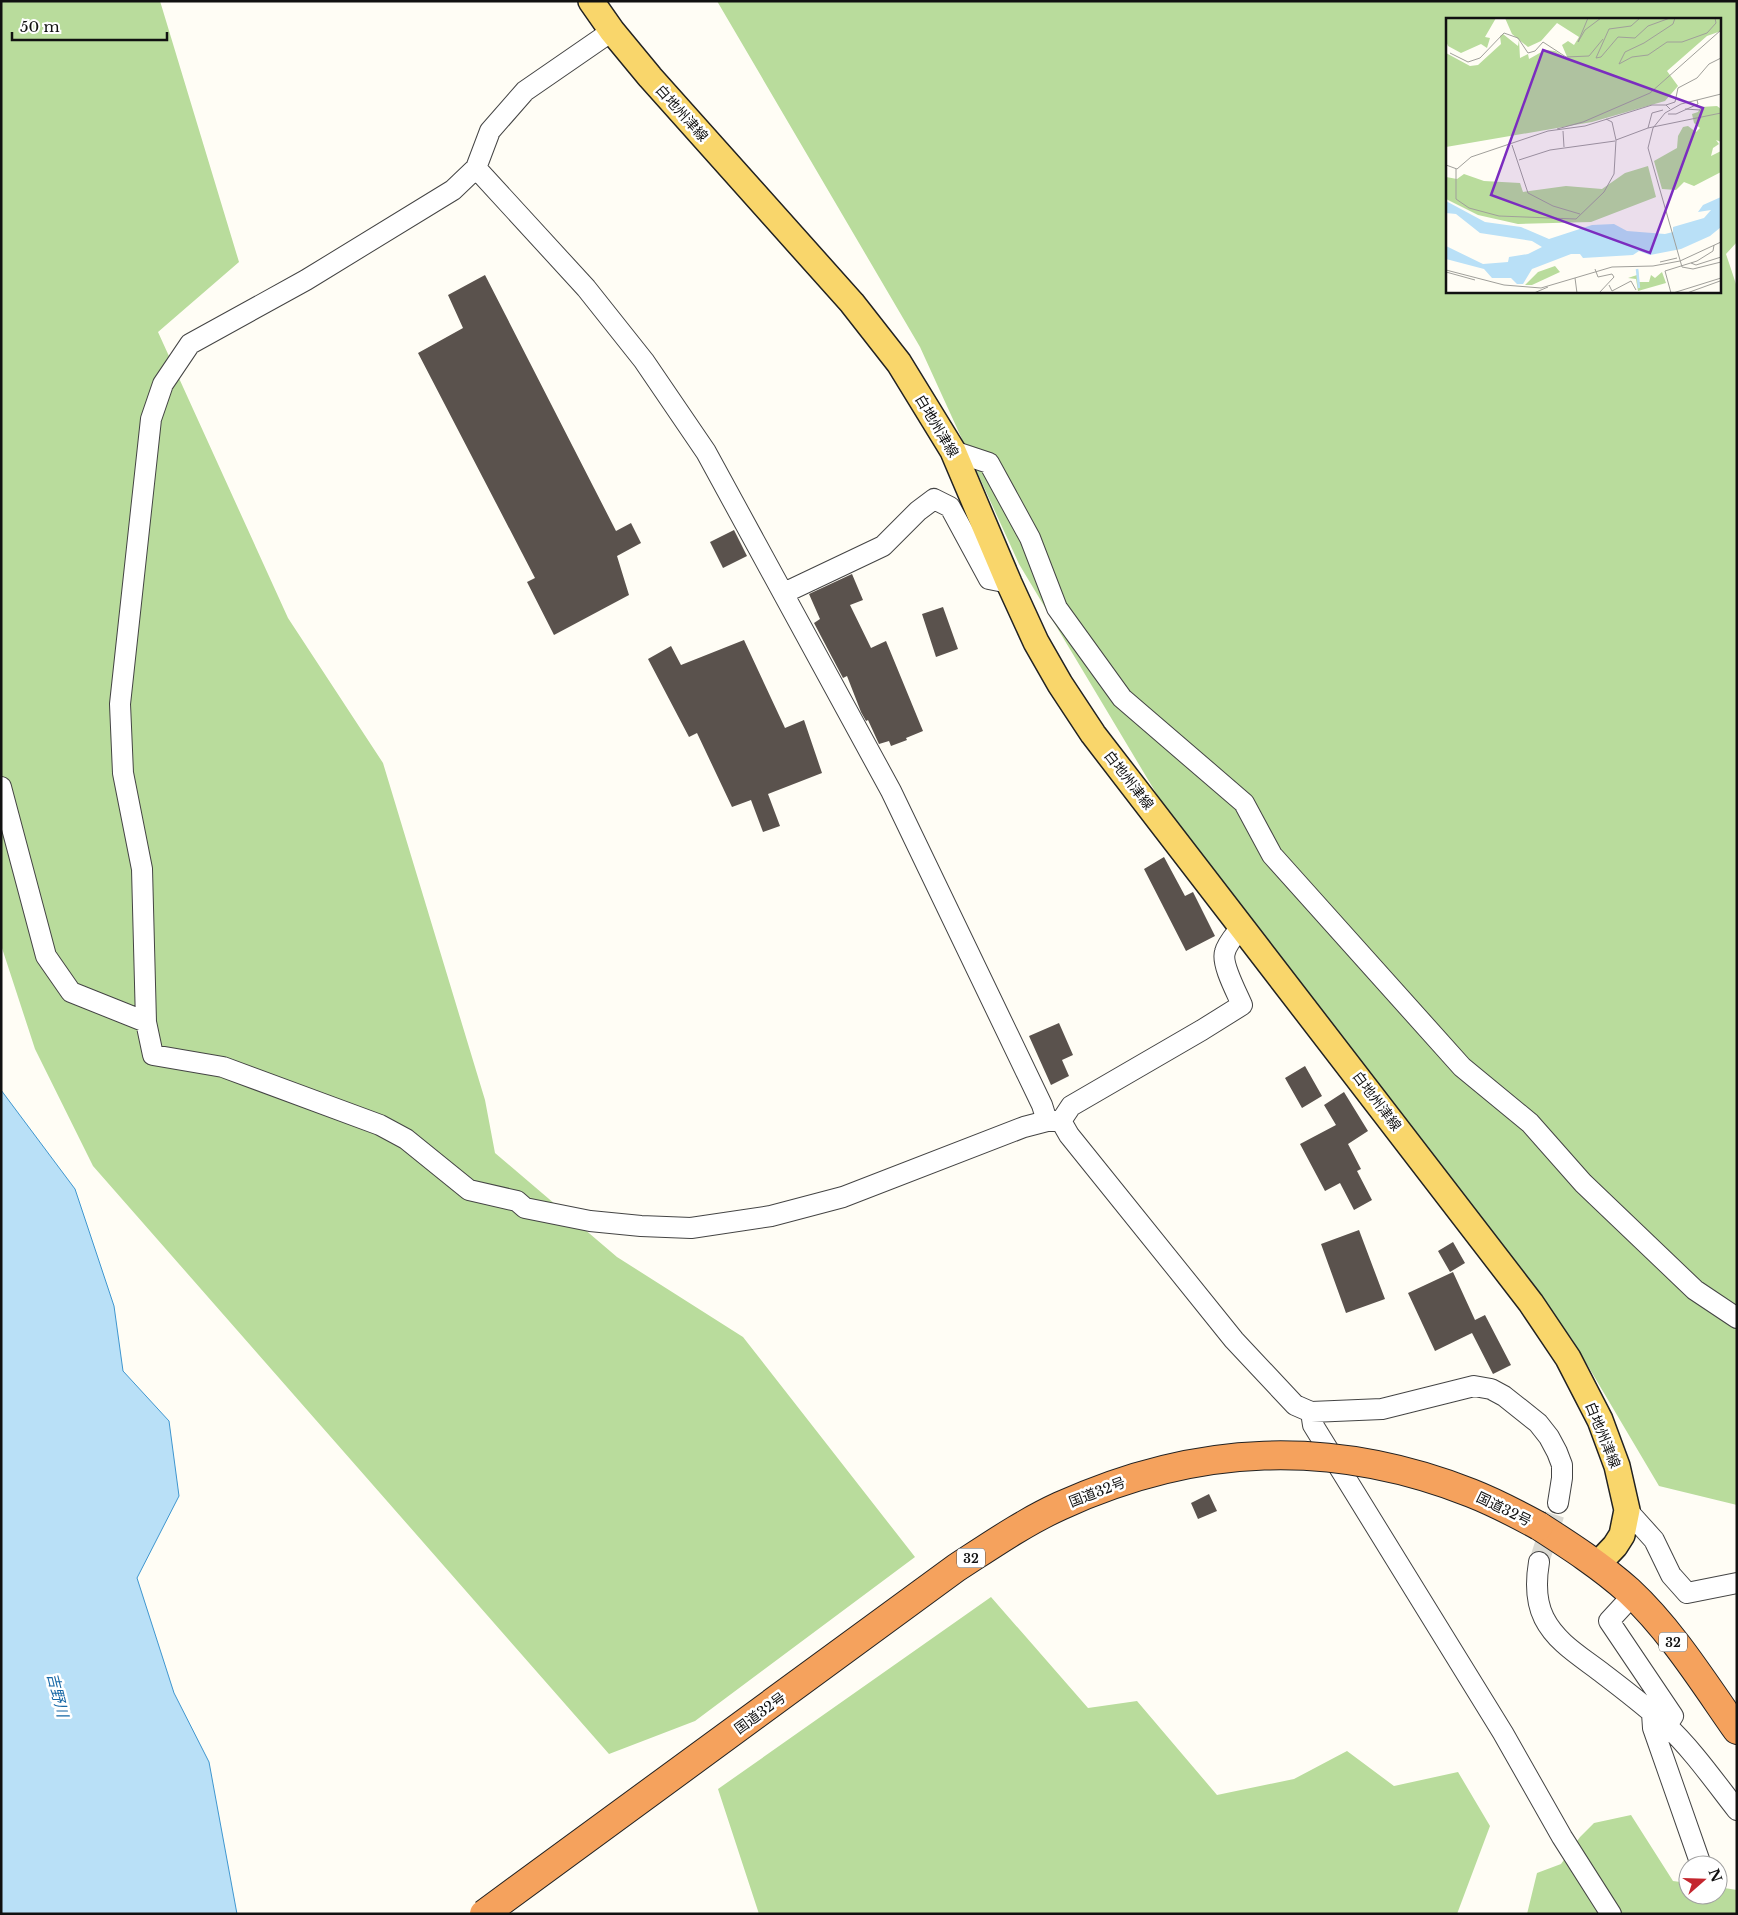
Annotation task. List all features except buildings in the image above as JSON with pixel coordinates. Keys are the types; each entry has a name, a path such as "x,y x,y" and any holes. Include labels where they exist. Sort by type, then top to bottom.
{"highway":[{"name":"国道32号","path":"484,1914 956,1568 1014,1530 1059,1506 1101,1488 1190,1463 1242,1456 1288,1455 1367,1463 1407,1472 1463,1490 1508,1510 1539,1526 1598,1565 1633,1595 1695,1670 1737,1730"}],"main road":[{"name":"白地州津線","path":"591,1 612,31 650,77 852,303 899,364 954,451 1009,583 1036,642 1060,684 1093,734 1531,1303 1568,1358 1600,1420 1617,1466 1627,1510 1622,1535 1598,1565"}],"street":[{"path":"612,31 525,91 490,131 476,168 453,190 306,280 190,344 163,384 151,420 120,704 123,773 142,869 146,1022 153,1055 224,1067 380,1124 406,1138 469,1190 517,1201 526,1208 590,1221 691,1228 770,1216 843,1197 1024,1127 1054,1121 1070,1106 1242,1005 1226,966 1224,955 1227,947 1242,926"},
{"path":"476,168 586,288 644,361 706,452 891,791 1038,1096 1054,1121 1069,1135 1234,1340 1295,1404 1311,1412 1382,1409 1474,1386 1491,1389 1504,1396 1531,1418 1549,1438 1562,1465 1558,1503"},
{"path":"954,451 990,463 1030,538 1058,608 1122,698 1244,803 1272,855 1462,1068 1530,1123 1583,1183 1695,1290 1737,1318"},
{"path":"784,593 882,546 918,511 934,499 950,507 989,579 1009,583"},
{"path":"1,787 46,956 71,992 146,1022"},
{"path":"1311,1412 1313,1426 1503,1733 1562,1837 1611,1914"},
{"path":"1627,1510 1654,1540 1671,1575 1688,1594 1737,1583"},
{"path":"1539,1562 1536,1581 1538,1600 1543,1616 1552,1630 1567,1646 1659,1719 1709,1774 1737,1810"},
{"path":"1633,1595 1609,1620 1673,1716 1659,1719 1653,1728 1697,1855"}],"green space":[{"path":"1,1 160,1 239,262 158,332 288,618 383,763 485,1100 495,1153 617,1257 743,1337 915,1557 695,1721 609,1754 93,1166 35,1049 1,945"},
{"path":"717,1 1737,1 1737,242 1726,254 1737,287 1737,1505 1659,1486 1572,1339 1159,798 1019,564 920,347"},
{"path":"991,1597 1088,1708 1137,1701 1217,1795 1294,1779 1347,1751 1394,1786 1458,1772 1490,1826 1457,1914 759,1914 718,1789"},
{"path":"1631,1815 1673,1881 1678,1882 1678,1905 1728,1905 1728,1889 1737,1890 1737,1914 1527,1914 1537,1873 1561,1864 1580,1837 1594,1823"}],"water":[{"name":"吉野川","path":"1,1090 75,1189 114,1306 123,1371 169,1421 179,1496 137,1578 174,1693 209,1762 237,1914 1,1914"}],"tunnel":[{"path":"1539,1562 1558,1503"}]}
